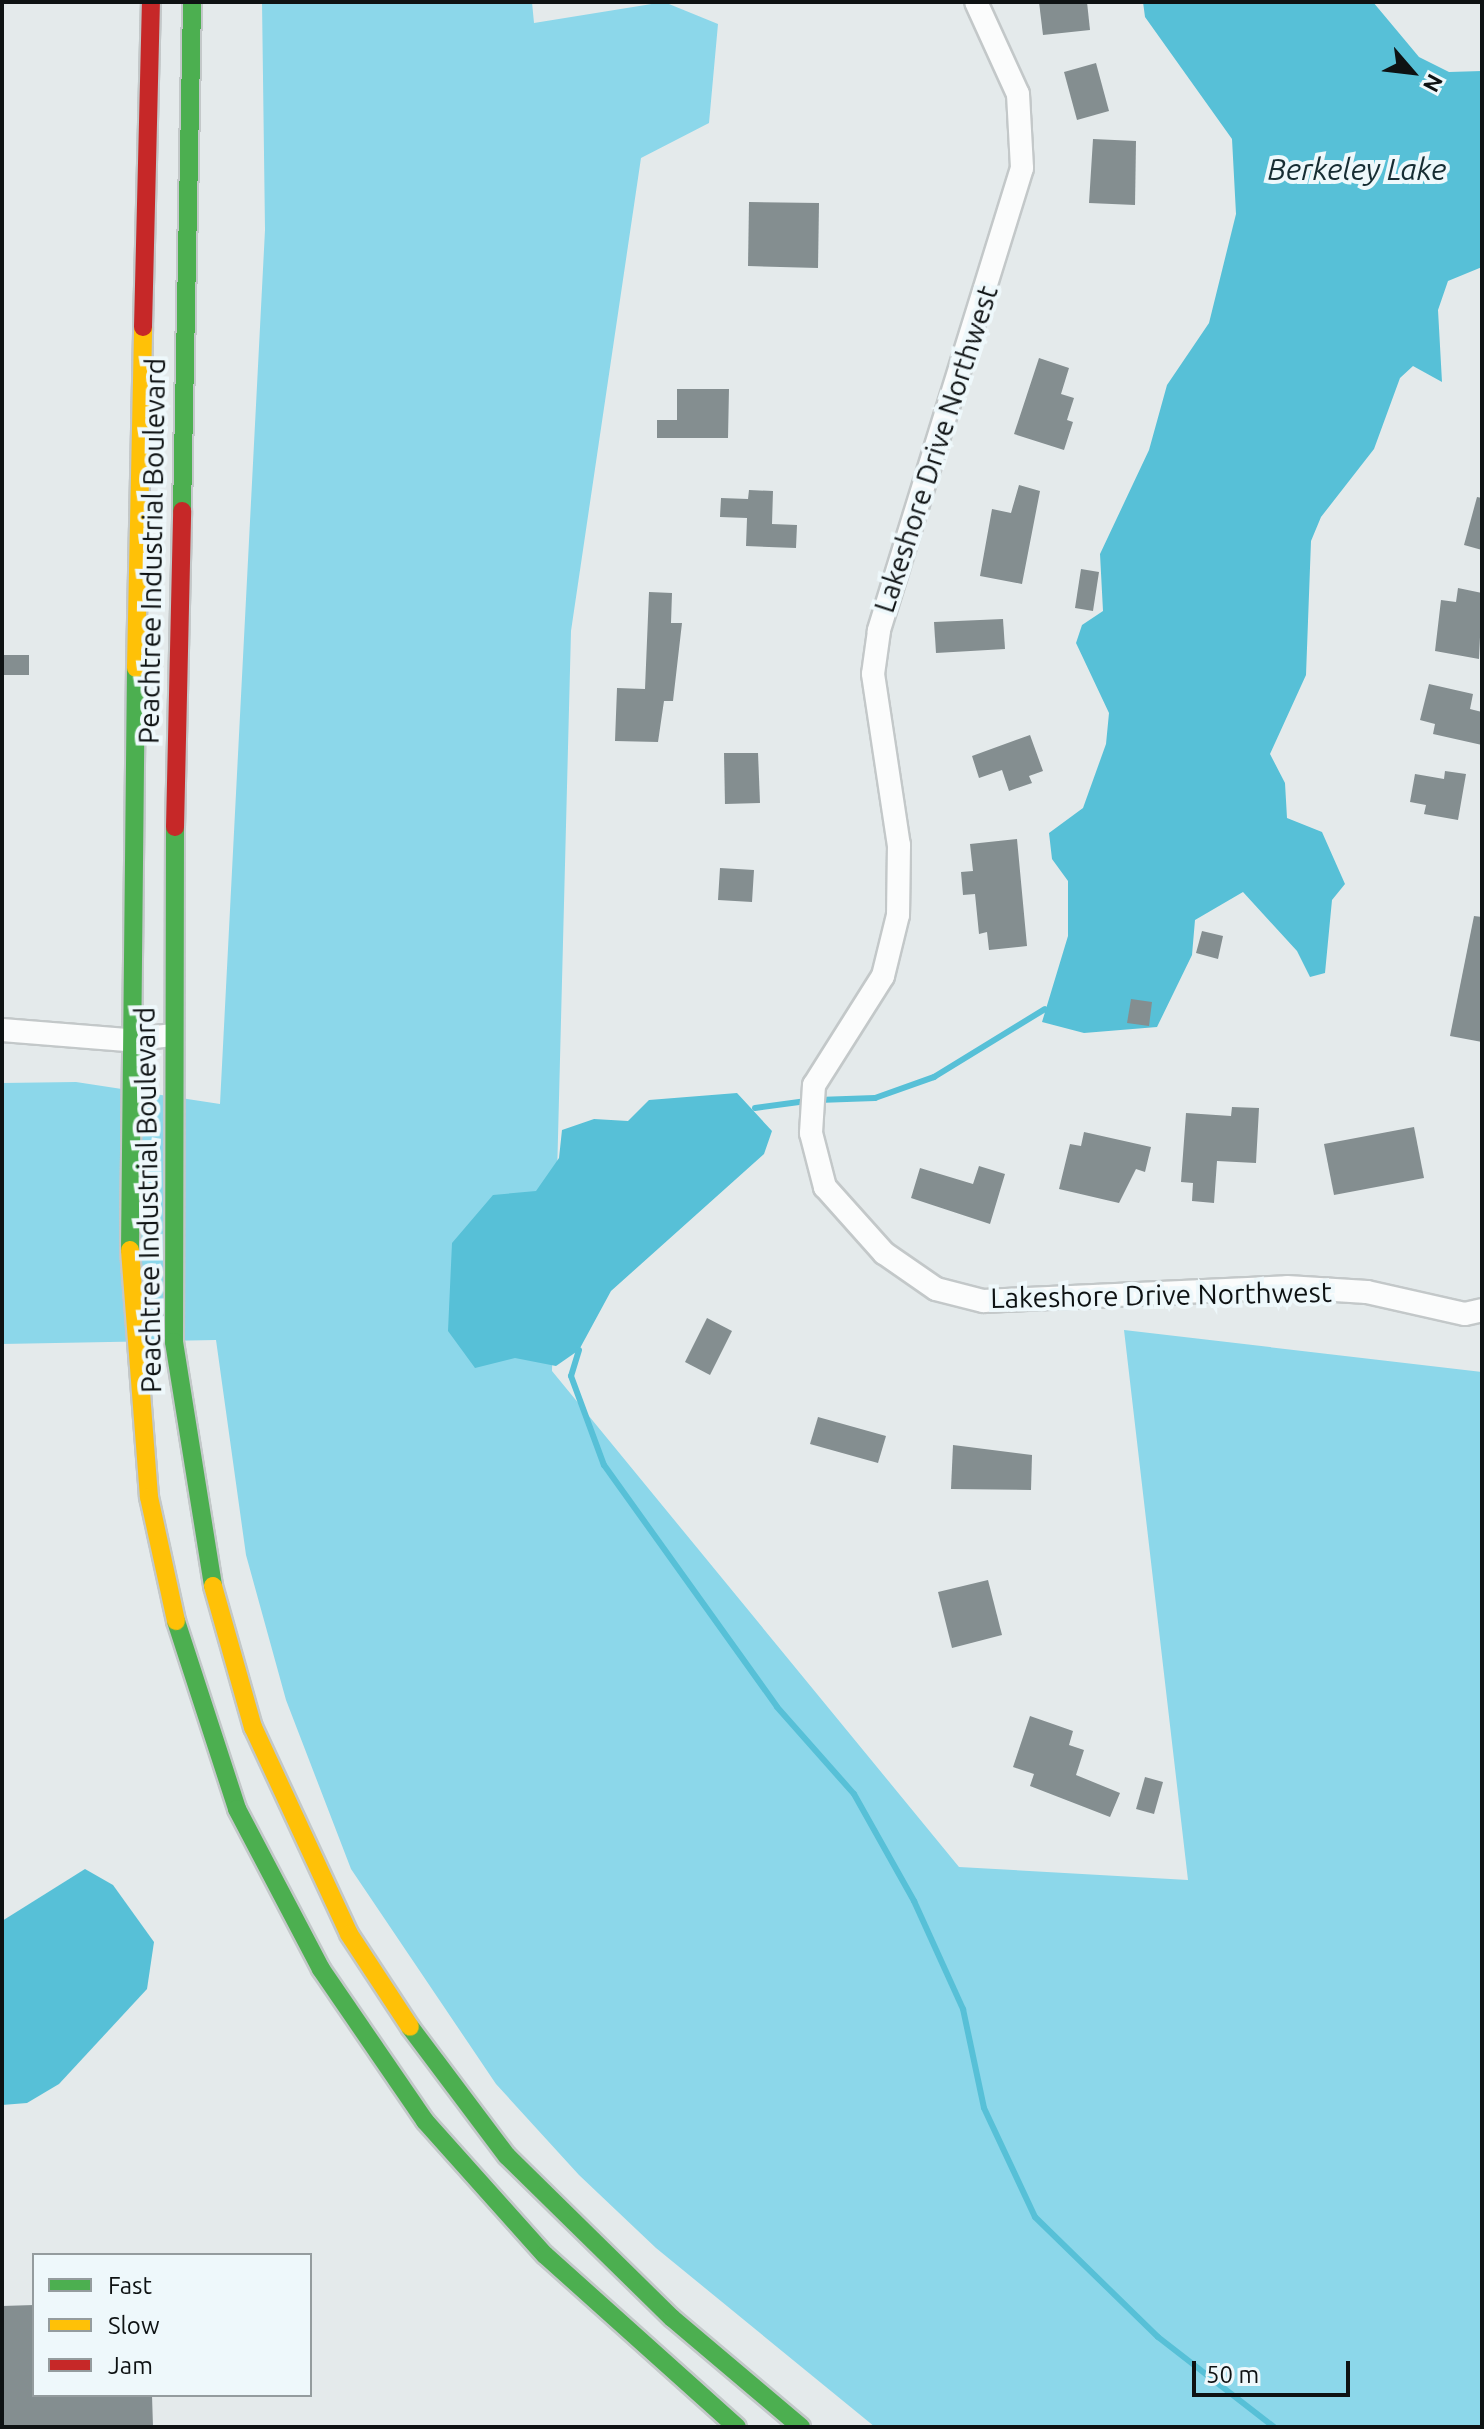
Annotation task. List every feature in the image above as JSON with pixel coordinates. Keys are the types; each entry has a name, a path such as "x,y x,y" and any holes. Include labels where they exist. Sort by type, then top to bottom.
{"highway":[{"name":"Peachtree Industrial Boulevard","path":"151,2 127,1040 131,1293 149,1497 179,1633 237,1809 321,1969 425,2121 545,2255 737,2427"},
{"name":"Peachtree Industrial Boulevard","path":"192,2 172,1035 174,1342 187,1462 201,1543 253,1727 299,1833 389,1999 507,2156 672,2318 801,2427"}],"street":[{"name":"Lakeshore Drive Northwest","path":"976,2 1018,94 1022,168 882,616 873,674 899,845 898,915 883,976 814,1085 811,1133 825,1187 884,1253 936,1289 983,1301 1287,1287 1367,1292 1465,1314 1482,1310"},
{"path":"2,1030 127,1040 172,1035"}],"shaded area":[{"path":"262,2 532,2 534,23 664,2 718,24 709,123 641,158 571,631 552,1371 959,1867 1188,1880 1124,1330 1482,1372 1482,2427 875,2427 656,2248 579,2175 496,2084 351,1869 286,1700 246,1555 216,1340 2,1344 2,1083 76,1082 220,1104 265,230"}],"water":[{"name":"Berkeley Lake","path":"1143,2 1373,2 1419,57 1449,72 1482,71 1482,267 1448,281 1438,310 1442,382 1413,366 1400,378 1374,449 1321,517 1311,541 1306,675 1270,754 1285,783 1287,818 1322,832 1345,884 1332,900 1325,973 1310,977 1297,951 1243,892 1195,920 1192,955 1157,1027 1084,1033 1042,1022 1068,936 1068,881 1052,859 1049,833 1083,808 1106,744 1109,713 1076,643 1082,625 1103,611 1100,554 1149,450 1167,385 1209,323 1236,214 1232,139 1145,17"},
{"path":"737,1093 772,1131 764,1154 611,1291 579,1350 556,1366 515,1358 475,1368 448,1331 452,1243 493,1195 536,1191 559,1158 562,1130 594,1119 628,1121 649,1100"},
{"path":"85,1869 113,1885 154,1942 147,1989 59,2084 27,2103 2,2105 2,1921"}],"building":[{"path":"1039,2 1087,2 1090,30 1043,35"},
{"path":"1096,63 1109,111 1077,120 1064,72"},
{"path":"1093,139 1136,141 1135,205 1089,203"},
{"path":"749,202 819,203 818,268 748,266"},
{"path":"1039,358 1069,368 1061,394 1074,398 1067,420 1073,422 1064,450 1014,434"},
{"path":"677,389 729,389 728,438 657,438 657,420 677,420"},
{"path":"1019,485 1040,491 1022,584 980,576 992,509 1011,513"},
{"path":"749,490 773,491 772,524 797,525 796,548 746,546 747,518 720,517 721,498 748,499"},
{"path":"1477,497 1482,498 1482,550 1464,545"},
{"path":"1081,569 1099,572 1093,611 1075,608"},
{"path":"1458,588 1482,593 1479,659 1435,651 1441,600 1456,602"},
{"path":"649,592 672,593 671,623 682,623 673,701 664,701 658,742 615,741 617,688 645,689"},
{"path":"1003,619 1005,649 936,653 934,622"},
{"path":"2,655 29,655 29,675 2,675"},
{"path":"1429,684 1473,694 1470,709 1482,712 1482,745 1433,734 1435,724 1420,720"},
{"path":"1030,735 1043,771 1029,776 1032,783 1009,791 1002,770 979,778 972,756"},
{"path":"724,753 758,753 760,803 725,804"},
{"path":"1445,771 1466,774 1458,820 1424,814 1426,805 1410,802 1415,774 1444,779"},
{"path":"1017,839 1027,946 989,950 987,932 979,934 975,894 963,895 961,872 973,871 970,844"},
{"path":"720,868 754,870 752,902 718,900"},
{"path":"1474,916 1482,917 1482,1042 1450,1036"},
{"path":"1202,931 1223,936 1218,959 1196,953"},
{"path":"1131,999 1152,1002 1149,1026 1127,1023"},
{"path":"1232,1107 1259,1108 1256,1163 1217,1161 1214,1203 1192,1201 1193,1183 1181,1182 1186,1113 1231,1116"},
{"path":"1414,1127 1424,1178 1334,1195 1324,1144"},
{"path":"1084,1132 1151,1147 1145,1172 1136,1169 1119,1203 1059,1189 1070,1144 1081,1146"},
{"path":"979,1166 1005,1174 990,1224 911,1198 920,1168 973,1184"},
{"path":"707,1318 732,1331 710,1375 685,1362"},
{"path":"818,1417 886,1436 878,1463 810,1444"},
{"path":"953,1445 1032,1455 1031,1490 951,1489"},
{"path":"988,1580 1002,1635 952,1648 938,1592"},
{"path":"1030,1716 1073,1731 1069,1745 1084,1750 1076,1775 1120,1793 1110,1817 1030,1786 1034,1774 1013,1767"},
{"path":"1145,1777 1163,1782 1154,1814 1136,1809"},
{"path":"32,2305 32,2397 152,2397 153,2427 2,2427 2,2306"}],"waterway":[{"path":"818,1100 875,1098 934,1077 1045,1009"},
{"path":"755,1108 807,1101"},
{"path":"579,1350 571,1376 604,1465 777,1707 854,1794 914,1901 963,2009 984,2108 1035,2217 1158,2337 1274,2427"}],"traffic: fast":[{"path":"182,511 192,2"},
{"path":"130,1250 136,668"},
{"path":"175,827 174,1342 213,1586"},
{"path":"176,1621 237,1809 321,1969 425,2121 545,2255 737,2427"},
{"path":"410,2027 507,2156 672,2318 801,2427"}],"traffic: slow":[{"path":"136,668 143,327"},
{"path":"130,1250 149,1497 176,1621"},
{"path":"213,1586 253,1727 349,1934 410,2027"}],"traffic: jam":[{"path":"143,327 151,2"},
{"path":"175,827 182,511"}]}
